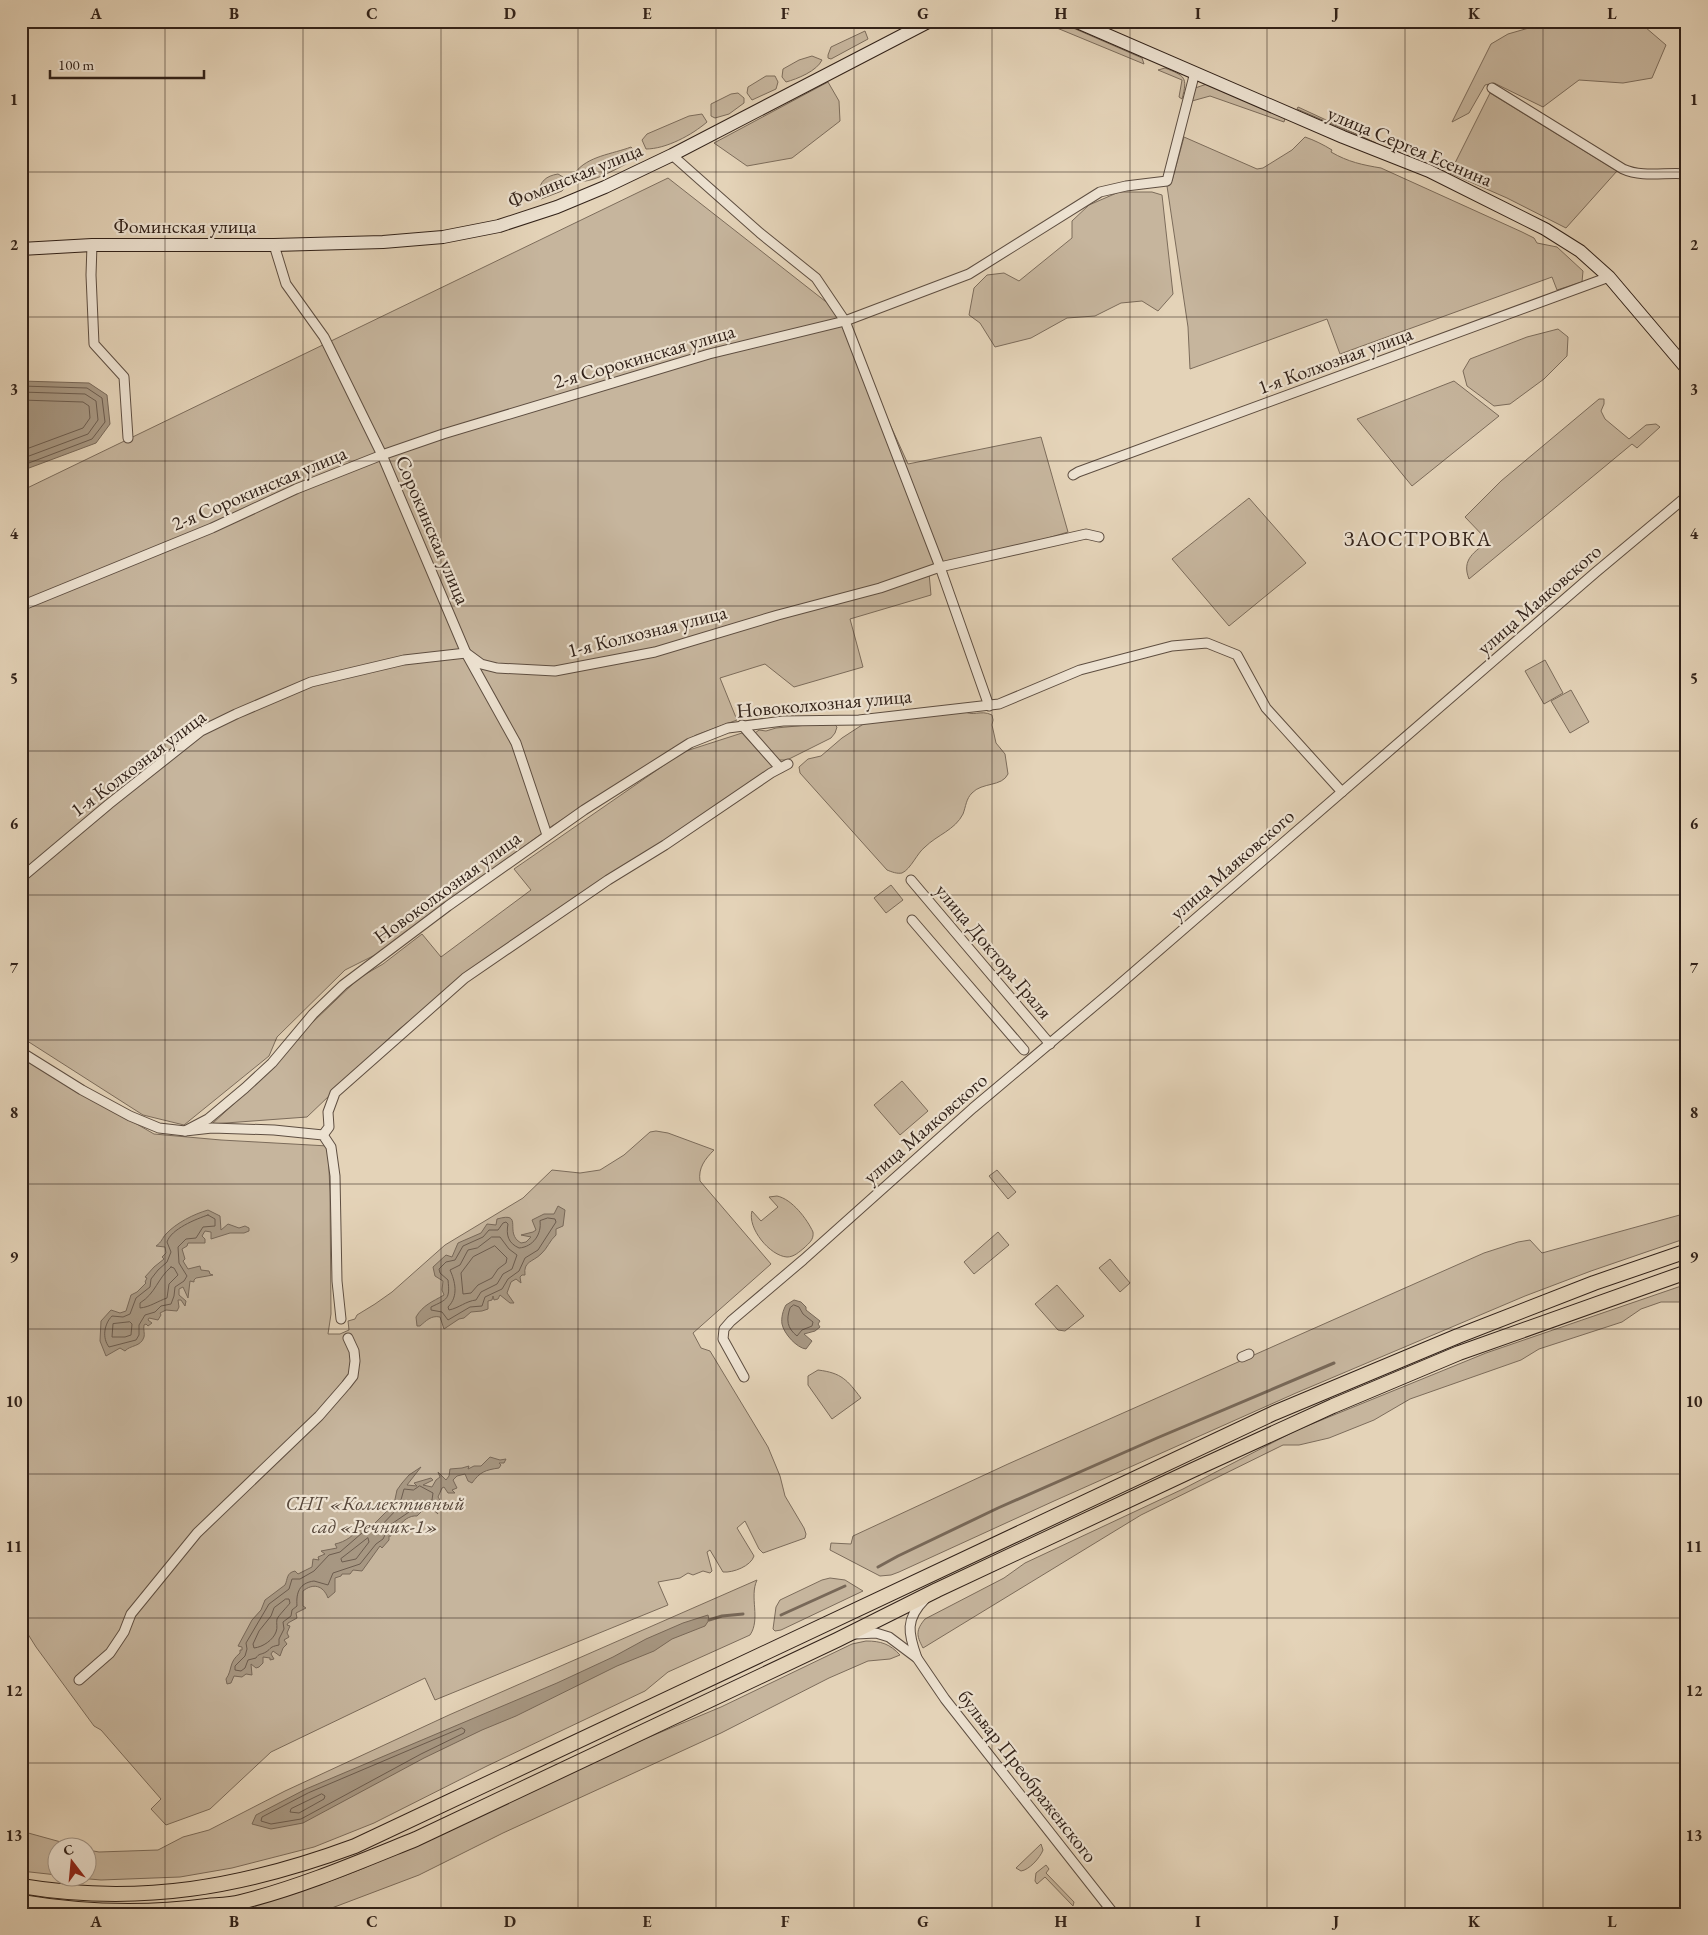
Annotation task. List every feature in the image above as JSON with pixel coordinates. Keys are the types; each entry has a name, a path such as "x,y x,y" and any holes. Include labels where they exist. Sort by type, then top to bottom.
{"main road":[{"path":"21,1886 78,1893 116,1894 206,1888 276,1873 355,1846 1274,1413 1458,1336 1594,1283 1687,1251"},
{"path":"21,1902 48,1906 118,1910 185,1909 240,1902 356,1864 416,1840 837,1640 937,1590 1193,1470 1401,1376 1459,1353 1670,1277 1687,1273"}],"street":[{"name":"Фоминская улица","path":"21,249 92,245 274,245 414,241 499,226 557,207 605,187 672,155 930,21"},
{"name":"улица Сергея Есенина","path":"1075,21 1343,137 1429,171 1505,208 1566,241 1587,257 1609,278 1687,369"},
{"name":"2-я Сорокинская улица","path":"21,606 212,528 296,489 382,455 452,431 709,354 845,321 969,274 1100,192 1126,186 1167,181 1195,72"},
{"path":"1492,88 1623,170 1641,174 1687,174"},
{"path":"672,155 760,233 816,278 845,321 940,567 989,706"},
{"path":"92,245 91,275 94,344 124,377 128,438"},
{"name":"Сорокинская улица","path":"274,245 286,284 324,337 382,455 466,653 516,743 547,836"},
{"name":"1-я Колхозная улица","path":"1073,475 1609,278"},
{"name":"улица Маяковского","path":"744,1377 723,1339 724,1329 731,1321 803,1260 973,1108 1050,1044 1589,578 1687,496"},
{"name":"1-я Колхозная улица","path":"21,878 108,804 201,731 311,682 404,660 466,653 481,664 496,668 554,671 655,652 778,615 880,588 940,567 1086,534 1099,537"},
{"name":"Новоколхозная улица","path":"186,1131 208,1119 245,1088 272,1062 313,1014 343,985 448,906 547,836 690,743 720,730 742,725 783,721 859,720 989,706 1000,704 1080,670 1172,646 1207,643 1237,655 1266,708 1342,792"},
{"path":"323,1135 329,1127 328,1112 335,1093 465,978 608,880 784,766 742,725"},
{"name":"улица Доктора Граля","path":"911,880 1050,1044"},
{"name":"улица Доктора Граля","path":"912,920 1024,1050"},
{"path":"21,1052 82,1090 130,1116 159,1128 186,1131 212,1128 274,1130 323,1135 332,1147 336,1176 337,1281 341,1320"},
{"path":"79,1680 110,1653 124,1632 131,1614 197,1533 319,1416 346,1385 352,1376 355,1361 354,1351 348,1338"},
{"path":"917,1658 910,1637 911,1620 921,1603 937,1590"},
{"path":"837,1640 864,1633 883,1634 895,1640 917,1658"},
{"name":"бульвар Преображенского","path":"917,1658 963,1721 1114,1914"}],"green space":[{"path":"1040,21 1057,21 1142,58 1144,64"},
{"path":"1553,21 1638,21 1666,45 1652,78 1623,83 1579,80 1543,107 1494,83 1485,85 1469,113 1452,122 1491,44 1508,34"},
{"path":"865,31 868,39 831,59 828,58 831,47"},
{"path":"812,56 822,60 816,68 801,77 786,82 782,77 783,69 799,60"},
{"path":"1165,68 1183,78 1185,86 1182,99 1179,97 1182,80 1158,70"},
{"path":"766,76 775,76 778,82 776,89 752,100 747,93 748,87"},
{"path":"828,82 839,101 840,121 792,158 747,166 714,143"},
{"path":"1207,84 1285,118 1284,122 1210,96 1192,101 1195,88"},
{"path":"738,93 744,98 744,103 729,114 715,118 711,116 711,104 731,94"},
{"path":"1490,93 1617,171 1566,228 1507,198 1450,173"},
{"path":"1298,107 1376,143 1297,109"},
{"path":"702,114 707,122 694,132 662,147 646,149 642,140 647,134 689,116"},
{"path":"1184,137 1257,169 1263,168 1292,150 1305,137 1308,138 1329,148 1332,150 1331,152 1343,158 1381,168 1522,232 1534,238 1537,243 1557,247 1583,271 1582,282 1557,290 1552,277 1340,354 1327,319 1190,369 1188,327 1167,186 1172,181"},
{"path":"631,147 638,157 600,177 579,181 575,173 586,163 601,156"},
{"path":"558,174 563,177 567,185 562,191 541,199 538,194 542,182 550,176"},
{"path":"668,178 839,312 908,464 1041,437 1068,532 929,573 931,595 850,619 863,667 794,687 765,664 720,678 737,720 696,735 552,826 377,954 345,970 277,1037 269,1056 184,1125 143,1115 21,1037 21,491"},
{"path":"1119,192 1152,192 1162,195 1173,294 1158,311 1142,301 1121,303 1095,316 1067,318 1031,338 995,347 980,323 969,315 974,288 987,275 1004,273 1019,281 1072,238 1072,221 1089,205"},
{"path":"1558,329 1568,337 1567,356 1544,379 1510,404 1494,406 1467,386 1463,371 1470,359 1527,337"},
{"path":"1454,381 1499,416 1412,486 1357,419"},
{"path":"1599,399 1604,399 1601,411 1605,419 1629,439 1646,425 1656,424 1660,427 1637,448 1632,444 1469,579 1467,572 1468,561 1488,541 1465,517 1501,481"},
{"path":"1249,498 1306,563 1229,626 1172,559"},
{"path":"1545,660 1563,693 1544,704 1525,671"},
{"path":"1571,690 1589,722 1570,733 1551,701"},
{"path":"962,710 970,713 988,713 992,715 996,743 1005,754 1008,774 1001,781 981,787 972,793 967,800 960,820 922,850 905,871 898,873 887,870 800,773 799,767 808,759 821,756 842,738 865,723"},
{"path":"834,724 837,727 835,733 831,738 787,760 779,760 774,756 755,733 759,730 766,731 776,728"},
{"path":"742,733 773,767 476,968 398,1030 307,1117 212,1124 277,1064 290,1044 359,978 383,964 422,934 441,957 531,890 514,869 683,752"},
{"path":"891,885 903,900 886,913 874,898"},
{"name":"СНТ «Коллективный сад «Речник-1»","path":"21,1057 154,1134 328,1146 331,1314 328,1334 340,1334 349,1330 348,1321 355,1319 357,1315 392,1292 445,1245 523,1198 552,1170 580,1173 600,1170 624,1155 650,1132 656,1131 668,1133 714,1150 703,1164 700,1172 700,1181 771,1264 693,1333 701,1348 710,1351 768,1447 780,1476 785,1496 804,1528 805,1538 763,1553 759,1549 745,1521 737,1528 754,1556 749,1563 741,1568 723,1572 710,1550 707,1552 712,1571 710,1573 703,1571 693,1575 688,1573 680,1578 658,1582 668,1605 435,1700 425,1678 271,1752 210,1809 166,1825 151,1809 161,1799 101,1730 94,1726 36,1647 21,1623"},
{"path":"902,1081 928,1111 900,1135 874,1105"},
{"path":"997,1170 1016,1192 1008,1199 989,1176"},
{"path":"777,1196 788,1201 798,1210 813,1232 813,1237 809,1243 798,1253 790,1257 774,1252 761,1240 756,1233 751,1218 752,1211 761,1221 778,1207 769,1197"},
{"path":"1687,1213 1687,1238 1525,1296 1296,1393 899,1572 880,1576 830,1550 831,1543 851,1544 853,1536 1008,1464 1484,1253 1530,1240 1542,1253"},
{"path":"998,1232 1009,1245 974,1274 964,1262"},
{"path":"1110,1259 1130,1283 1120,1292 1099,1268"},
{"path":"1687,1284 1687,1302 1661,1302 1641,1309 1622,1322 1539,1349 1521,1360 1410,1399 1374,1420 1329,1438 1299,1445 1283,1445 1141,1515 923,1648 918,1633 925,1619 1004,1578 1025,1563 1183,1489 1297,1430 1486,1353"},
{"path":"1057,1285 1084,1316 1065,1331 1058,1330 1035,1304"},
{"path":"818,1370 833,1373 843,1378 861,1398 832,1419 808,1385 808,1376"},
{"path":"830,1578 845,1580 863,1591 781,1630 775,1631 773,1629 776,1607 780,1600"},
{"path":"757,1580 754,1594 755,1622 750,1635 668,1672 645,1691 487,1766 374,1823 314,1847 232,1868 180,1877 98,1880 98,1852 158,1850 183,1837 209,1830 285,1791 449,1715"},
{"path":"866,1641 885,1644 893,1648 900,1655 890,1659 868,1661 829,1678 721,1733 503,1833 419,1875 316,1914 213,1914 290,1894 364,1868 599,1758 721,1707 852,1644"},
{"path":"21,1831 48,1838 48,1874 21,1871"},
{"path":"1041,1844 1043,1850 1034,1863 1021,1871 1016,1868"},
{"path":"1046,1865 1049,1869 1046,1873 1074,1902 1073,1906 1045,1877 1037,1884 1035,1881 1036,1873"}],"water":[{"path":"21,381 89,383 107,395 110,424 96,443 21,471"},
{"path":"558,1206 565,1210 563,1226 556,1229 556,1235 543,1252 527,1264 525,1275 520,1277 521,1283 516,1279 511,1282 507,1293 514,1303 510,1303 500,1295 498,1299 494,1300 493,1296 492,1300 488,1301 488,1309 471,1312 444,1329 440,1317 431,1318 417,1326 416,1317 422,1309 444,1295 442,1290 443,1281 435,1276 433,1267 446,1255 452,1257 458,1243 481,1233 487,1224 496,1225 497,1219 505,1217 512,1220 516,1239 521,1243 526,1242 531,1237 521,1235 536,1230 532,1220 544,1214 554,1214"},
{"path":"208,1210 220,1216 221,1230 228,1224 239,1228 245,1226 249,1228 249,1231 230,1233 211,1239 211,1232 205,1231 202,1236 205,1239 205,1243 188,1243 182,1249 185,1259 183,1261 188,1269 200,1266 201,1270 209,1271 213,1275 196,1278 194,1282 190,1281 188,1298 183,1287 179,1289 179,1295 186,1301 185,1306 181,1300 178,1300 179,1307 177,1311 166,1310 160,1313 161,1315 158,1320 149,1318 148,1320 152,1323 148,1326 144,1325 144,1336 140,1343 125,1351 120,1348 106,1356 100,1341 101,1321 111,1310 120,1313 126,1311 131,1295 146,1283 147,1278 145,1277 164,1259 162,1257 166,1253 165,1247 156,1246 166,1234 186,1219"},
{"path":"794,1300 801,1302 806,1307 806,1310 820,1321 818,1324 820,1327 815,1331 804,1334 812,1341 806,1349 791,1340 782,1324 786,1305"},
{"path":"490,1457 500,1460 506,1459 504,1463 499,1463 501,1465 499,1468 483,1472 472,1483 468,1481 465,1474 457,1476 453,1480 457,1488 452,1490 455,1493 448,1493 444,1487 442,1488 438,1497 442,1503 432,1506 438,1514 429,1508 417,1516 406,1519 399,1528 391,1531 389,1540 382,1548 380,1546 362,1571 353,1570 350,1574 342,1574 335,1578 335,1592 328,1598 321,1588 314,1586 303,1591 303,1606 306,1608 296,1613 297,1618 288,1623 287,1625 290,1626 287,1633 289,1637 284,1640 287,1644 280,1656 273,1651 271,1654 274,1659 270,1660 270,1658 263,1657 263,1663 256,1668 251,1664 252,1675 234,1676 231,1683 227,1684 226,1679 232,1663 240,1653 240,1650 242,1650 242,1647 238,1646 252,1620 261,1610 265,1600 285,1585 290,1573 295,1571 298,1574 312,1567 313,1559 319,1560 318,1557 325,1554 321,1551 337,1548 335,1544 350,1538 360,1525 362,1528 376,1525 375,1523 394,1504 397,1490 402,1483 409,1475 421,1467 407,1485 417,1486 414,1483 431,1478 433,1480 423,1485 432,1487 440,1477 438,1472 446,1480 450,1469 469,1466 468,1469 474,1466 481,1466"},
{"path":"708,1615 709,1620 705,1626 672,1639 654,1651 617,1666 516,1716 424,1758 303,1823 271,1829 252,1824 256,1815 306,1789 557,1683 613,1657 646,1639 683,1623"}],"waterway":[{"path":"878,1567 998,1508 1334,1363"},
{"path":"781,1615 845,1586"},
{"path":"709,1620 722,1616 743,1614"}],"district":[{"name":"ЗАОСТРОВКА","path":"1418,539"}]}
